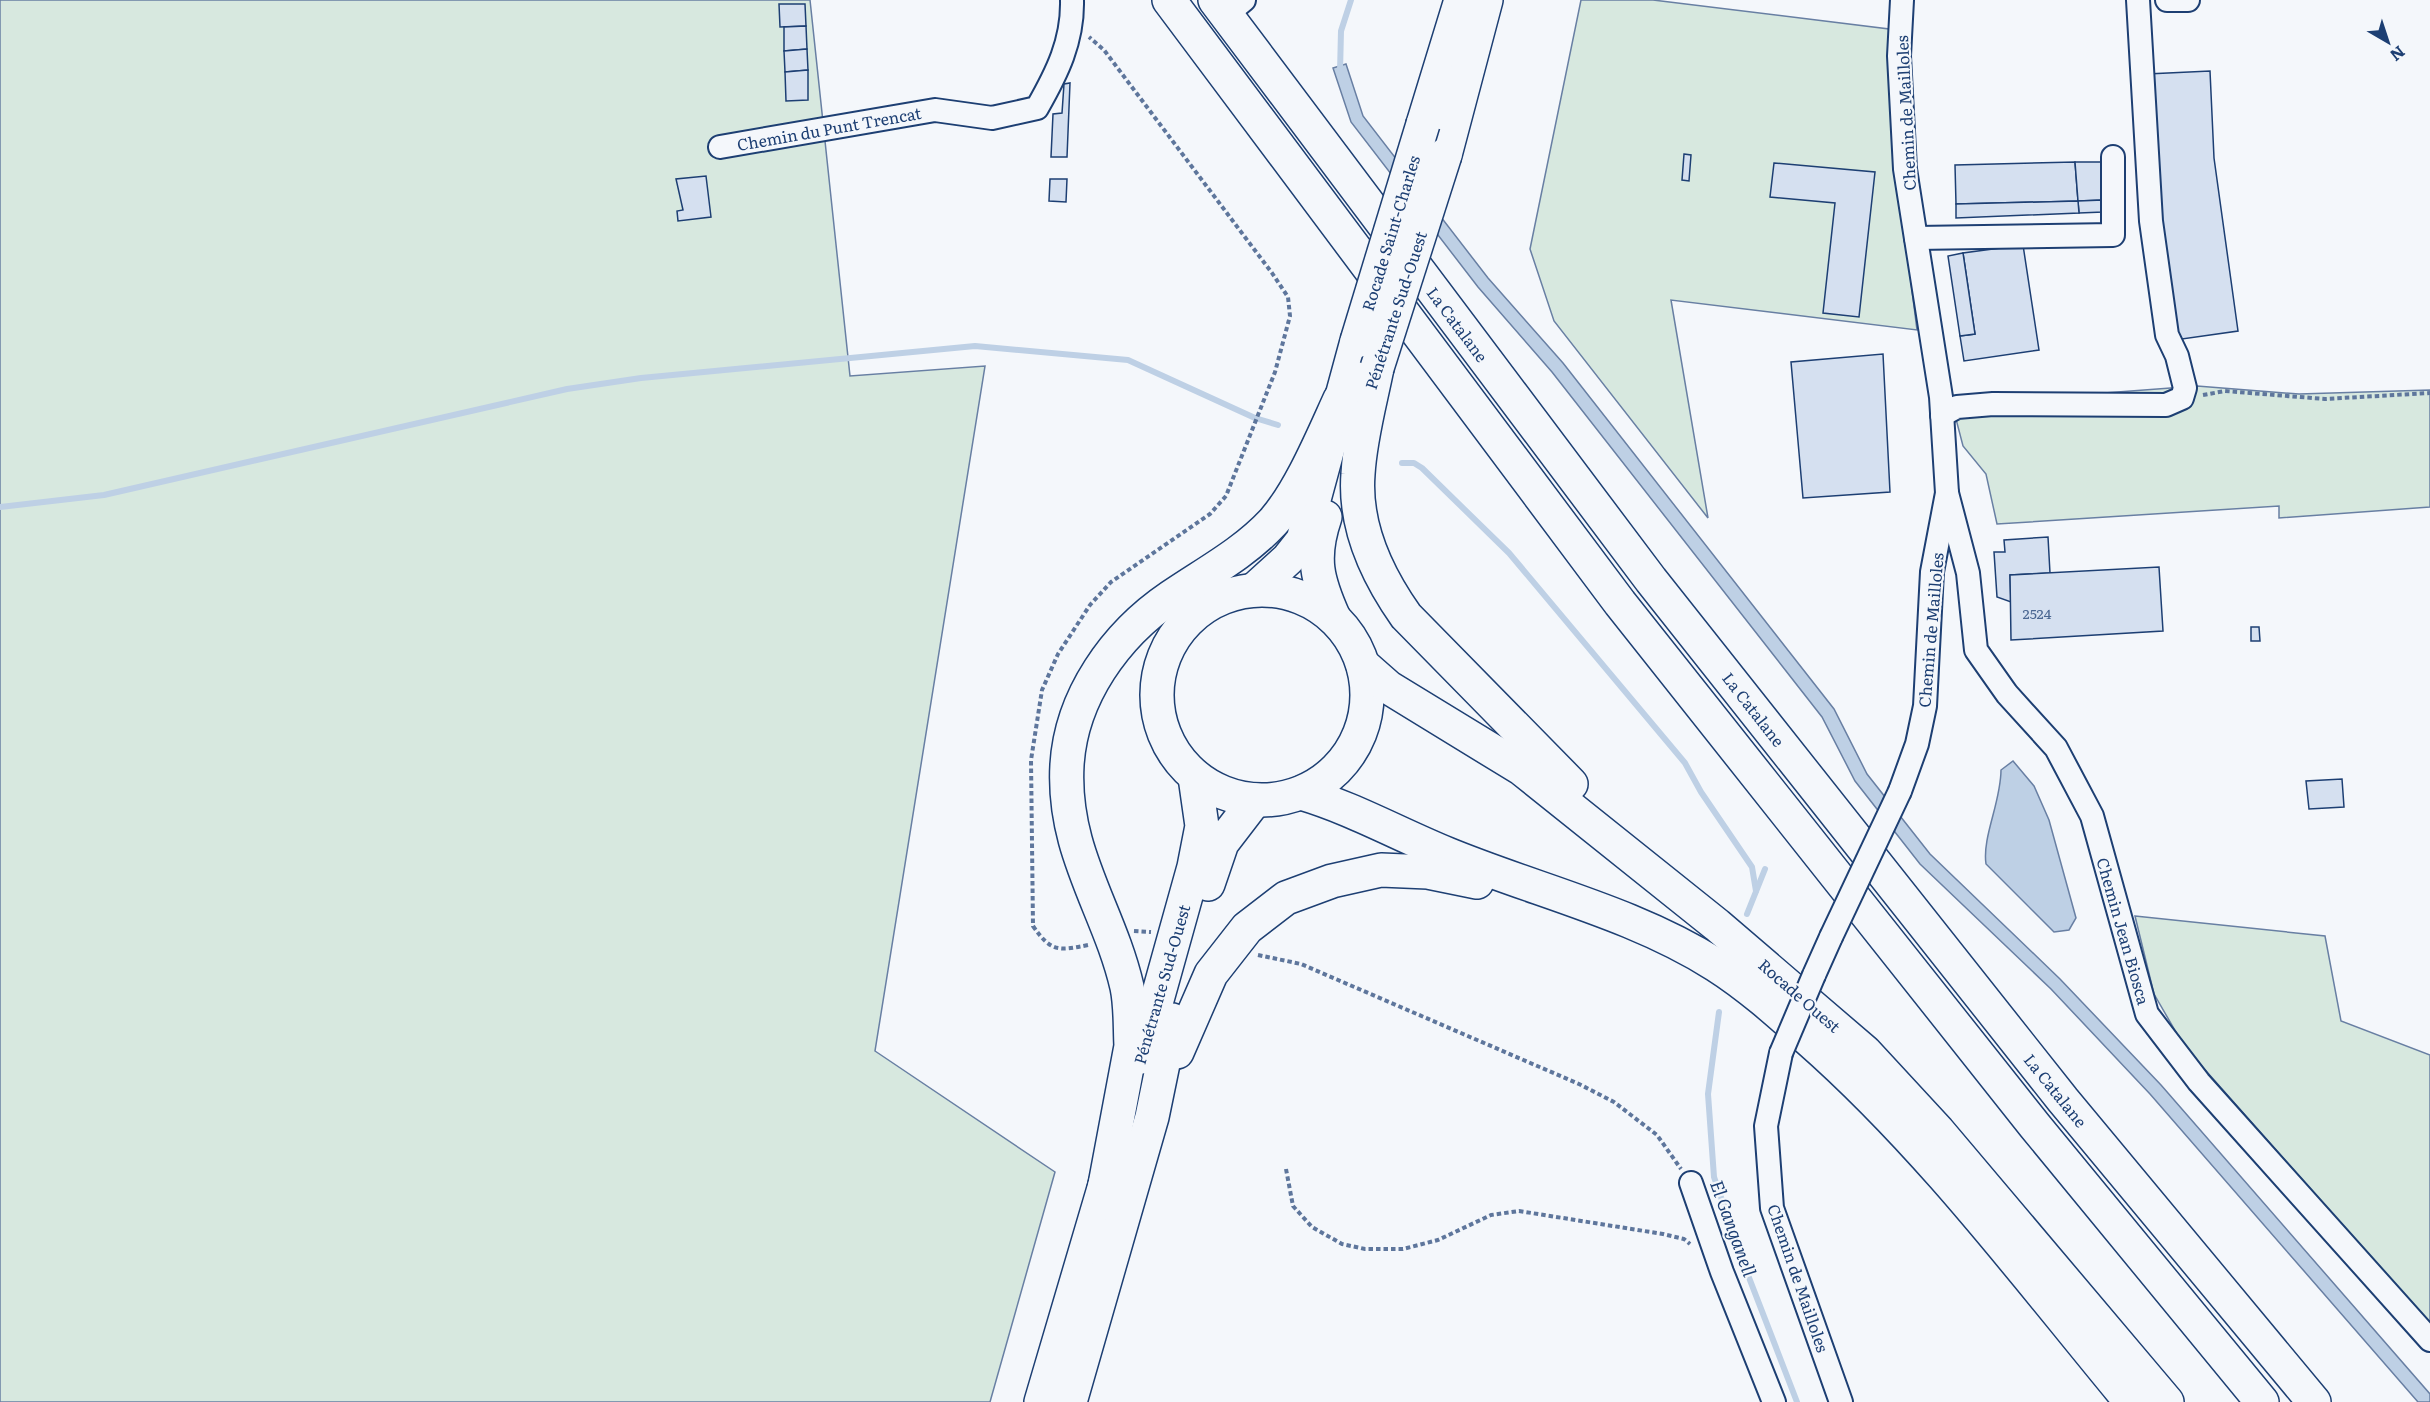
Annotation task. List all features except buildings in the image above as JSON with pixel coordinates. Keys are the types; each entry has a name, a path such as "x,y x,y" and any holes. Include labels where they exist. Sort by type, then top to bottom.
{"highway":[{"path":"1169,0 1620,603 2035,1126 2262,1402"},
{"name":"Rocade Saint-Charles","path":"1357,341 1461,0"},
{"name":"Pénétrante Sud-Ouest","path":"1334,618 1319,584 1317,557 1321,529 1377,368 1445,155 1486,0"},
{"name":"La Catalane","path":"1228,5 1651,580 2063,1100 2314,1402"},
{"name":"Pénétrante Sud-Ouest","path":"1255,589 1288,560 1303,540 1357,341"},
{"path":"1377,368 1357,475 1360,513 1375,565 1389,592 1406,616 1460,672 1698,910"},
{"name":"Pénétrante Sud-Ouest","path":"1104,1190 1131,1046 1130,1024 1127,988 1106,925 1083,870 1071,826 1067,767 1071,736 1084,700 1102,665 1131,629 1170,597 1244,549 1274,521 1311,463 1340,399"},
{"name":"Rocade Ouest","path":"1255,589 1276,590 1298,595 1317,604 1334,618 1357,648 1363,665 1367,703 1357,741 1334,772 1301,793 1255,800 1223,793 1195,777 1178,760 1166,741 1158,719 1156,696 1161,663 1176,632 1192,615 1221,597 1255,589"},
{"name":"Rocade Ouest","path":"1363,665 1388,687 1522,769 1698,910 1865,1052 1938,1131 2167,1402"},
{"name":"Pénétrante Sud-Ouest","path":"1041,1402 1104,1190 1194,867 1202,826 1195,777"},
{"name":"Rocade Ouest","path":"1301,793 1337,803 1447,854 1565,897 1657,935 1716,966 1766,1002 1845,1071 1924,1154 2131,1402"},
{"path":"1071,1402 1152,1117 1200,909 1222,843 1255,800"},
{"path":"1152,1117 1189,1018 1212,974 1247,928 1286,898 1332,881 1381,870 1428,873 1565,897"}],"street":[{"name":"Chemin du Punt Trencat","path":"720,147 935,110 992,118 1037,108 1060,68 1072,23 1072,0"},
{"name":"Chemin de Mailloles","path":"1841,1402 1772,1208 1766,1126 1781,1053 1831,937 1900,791 1917,744 1926,706 1932,572 1947,493 1942,415 1905,169 1899,56 1902,0"},
{"path":"1942,415 1957,407 1993,404 2166,405 2182,398 2185,388 2177,356 2167,335 2151,221 2138,0"},
{"path":"2168,0 2188,0"},
{"path":"1916,238 2113,235 2113,157"},
{"name":"Chemin Jean Biosca","path":"1947,493 1968,573 1976,650 2007,694 2056,748 2092,816 2147,1014 2199,1082 2430,1340"},
{"path":"1691,1183 1722,1272 1774,1402"}],"path":[{"path":"1072,23 1104,50 1272,273 1288,297 1290,316 1275,372 1226,496 1210,514 1111,582 1090,605 1058,654 1042,690 1031,759 1033,926 1047,945 1059,949 1095,943"},
{"path":"2182,398 2224,391 2325,399 2430,393"},
{"path":"1128,932 1142,930 1157,933"},
{"path":"1249,952 1301,964 1578,1084 1614,1102 1657,1135 1691,1183"},
{"path":"1286,1169 1293,1206 1312,1227 1342,1244 1365,1249 1402,1248 1429,1242 1491,1215 1519,1211 1663,1234 1684,1239 1693,1246"}],"shaded area":[{"path":"0,0 810,0 850,376 985,366 875,1051 1055,1172 990,1402 0,1402"},
{"path":"1581,0 1653,0 1889,29 1898,179 1917,330 1671,300 1708,518 1554,321 1530,249"},
{"path":"2197,386 2299,394 2430,390 2430,507 2279,518 2279,506 1997,524 1986,474 1963,446 1950,396 2091,394"},
{"path":"2135,916 2325,936 2341,1021 2430,1055 2430,1324 2184,1046 2154,994"}],"water":[{"path":"1346,64 1363,116 1488,278 1563,363 1834,709 1867,774 1930,854 2060,979 2161,1085 2430,1394 2430,1402 2418,1402 2150,1094 2051,989 1920,864 1855,781 1822,717 1552,372 1478,287 1351,122 1333,68"},
{"path":"2013,761 2034,786 2049,820 2076,918 2069,930 2054,932 1986,864 1985,854 2001,770"}],"waterway":[{"path":"1340,72 1341,31 1351,0"},
{"path":"0,507 104,495 567,389 641,378 975,346 1128,360 1255,418 1278,425"},
{"path":"1402,463 1414,463 1422,468 1509,553 1685,763 1701,792 1752,867 1756,891"},
{"name":"El Ganganell","path":"1747,914 1765,869"},
{"name":"El Ganganell","path":"1719,1012 1708,1094 1714,1177 1748,1275 1797,1402"}]}
